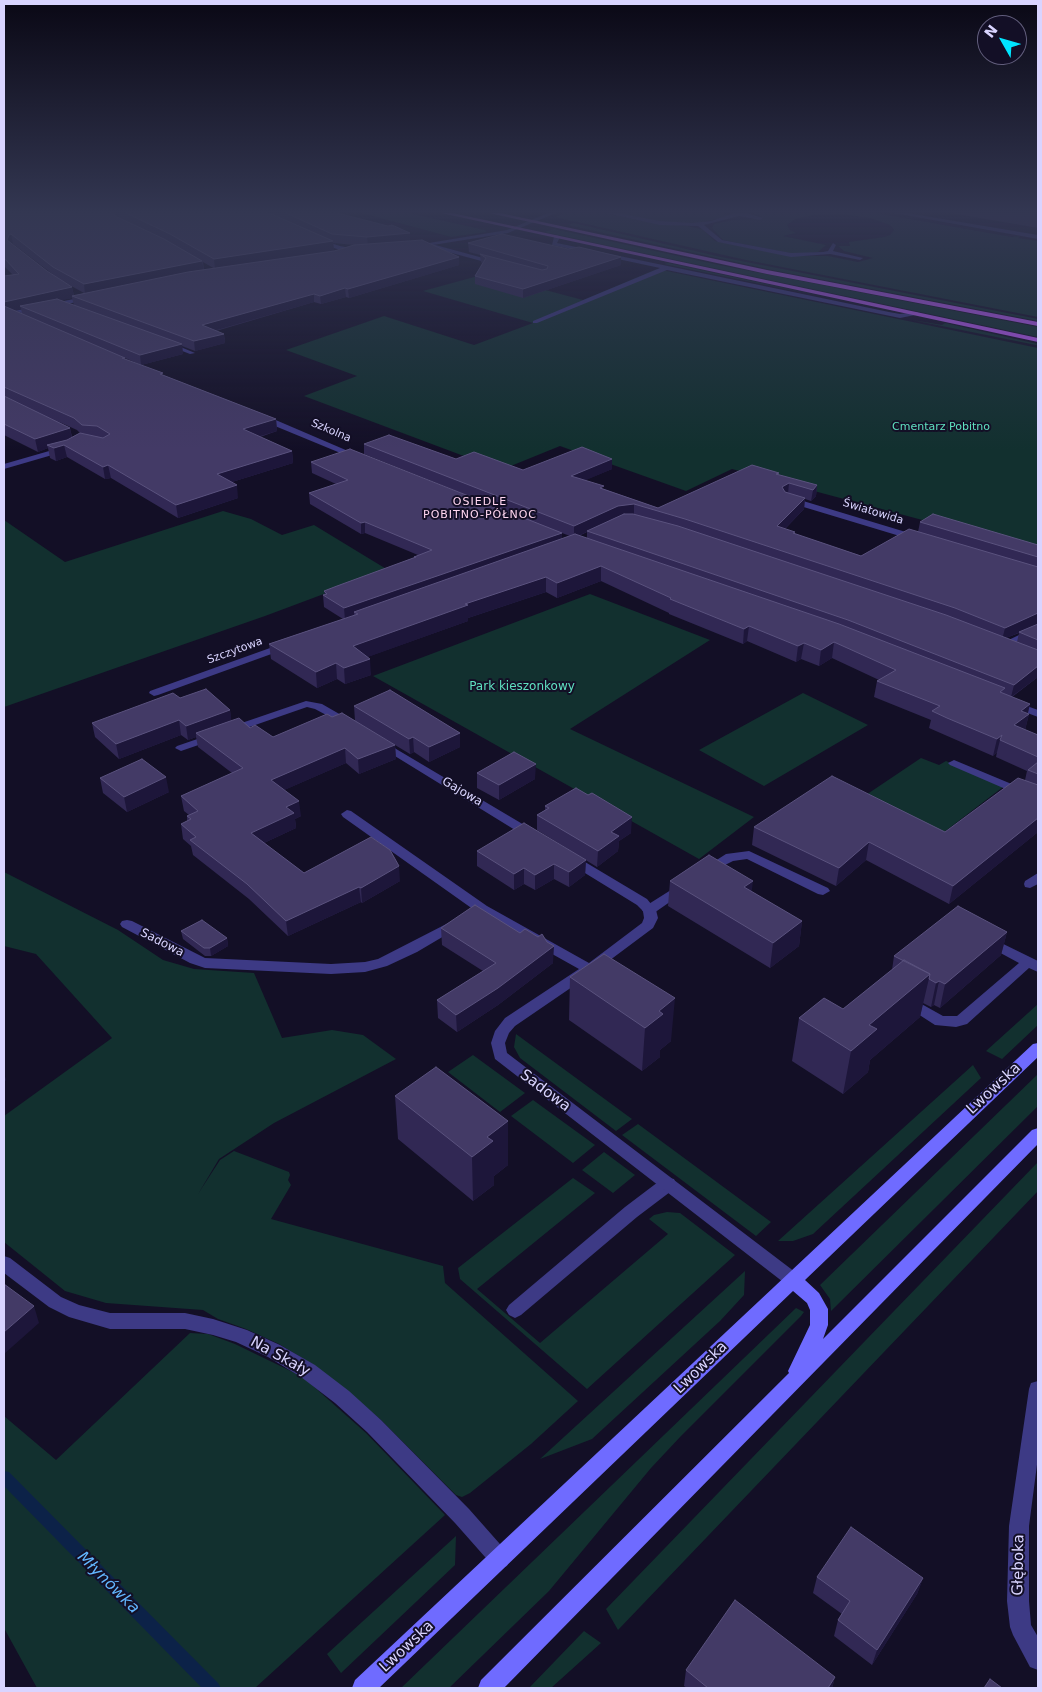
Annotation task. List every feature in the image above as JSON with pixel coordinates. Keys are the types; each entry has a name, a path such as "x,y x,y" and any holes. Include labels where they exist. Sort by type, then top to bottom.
{"main road":[{"path":"819,292 1038,340"},
{"path":"871,292 1038,324"},
{"name":"Lwowska","path":"363,1688 1038,1048"},
{"path":"489,1688 1038,1134"},
{"path":"790,1385 813,1341 819,1325 819,1309 813,1298 793,1280"}],"street":[{"path":"535,322 608,292"},
{"path":"783,292 900,316 917,314"},
{"path":"77,294 85,299"},
{"path":"822,300 834,295"},
{"path":"6,315 93,297"},
{"path":"61,304 79,310"},
{"path":"6,315 22,320"},
{"path":"162,341 192,352"},
{"name":"Szkolna","path":"252,414 365,459"},
{"path":"4,467 73,445"},
{"name":"Światowida","path":"787,499 930,542"},
{"path":"1021,652 998,643 1038,629"},
{"name":"Szczytowa","path":"154,693 294,642"},
{"path":"1002,700 1038,714"},
{"path":"182,748 306,704 323,708 357,728"},
{"name":"Gajowa","path":"374,738 546,843"},
{"path":"954,762 1038,799"},
{"path":"347,814 482,909 589,969 648,925 651,918 649,910 642,902 562,853"},
{"path":"649,910 730,857 749,855 823,891"},
{"name":"Sadowa","path":"127,924 179,952 205,963 331,968 365,967 382,963 412,949 482,909"},
{"path":"894,994 940,1021 956,1022 962,1020 1033,964 972,932"},
{"name":"Sadowa","path":"589,969 510,1022 502,1031 498,1043 500,1055 793,1280"},
{"path":"515,1310 631,1212 668,1184"},
{"name":"Na Skały","path":"4,1263 55,1302 75,1312 110,1320 185,1321 213,1327 241,1336 308,1371 342,1397 374,1426 462,1516 500,1559"},
{"name":"Głęboka","path":"1038,1389 1033,1469 1019,1526 1018,1601 1021,1627 1038,1659"}],"green space":[{"name":"Cmentarz Pobitno","path":"426,292 553,292 583,300 602,292 768,292 1038,348 1038,551 732,469 686,491 560,446 501,470 304,396 357,376 286,350 384,316 474,345 533,323"},
{"path":"826,292 858,292 1038,327 1038,337"},
{"path":"887,292 900,292 1038,319 1038,321"},
{"path":"910,292 1038,292 1038,317"},
{"path":"912,320 942,325 945,323 1038,344 1036,345"},
{"path":"223,511 251,519 282,535 314,525 388,570 265,616 4,707 4,520 65,562"},
{"name":"Park kieszonkowy","path":"590,594 710,640 570,729 754,817 699,859 373,676"},
{"path":"803,693 868,725 764,786 699,750"},
{"path":"921,758 939,765 946,761 1003,787 931,842 854,803"},
{"path":"4,872 118,930 163,960 194,969 254,973 282,1038 332,1030 363,1035 396,1059 274,1123 219,1159 198,1194 220,1160 234,1151 289,1172 288,1180 291,1185 271,1219 443,1266 445,1283 578,1401 531,1444 470,1493 462,1497 456,1495 380,1419 347,1391 314,1365 279,1344 218,1319 203,1310 106,1303 65,1291 4,1242 4,1116 112,1038 36,954 4,946"},
{"path":"1038,1004 1038,1025 1002,1059 986,1051"},
{"path":"516,1034 632,1119 616,1131 520,1058 514,1047"},
{"path":"473,1055 525,1093 500,1112 448,1072"},
{"path":"973,1065 981,1078 813,1234 793,1241 778,1241"},
{"path":"1038,1074 1038,1106 831,1311 830,1299 820,1285"},
{"path":"533,1100 595,1145 573,1163 511,1116"},
{"path":"638,1124 771,1222 756,1236 622,1135"},
{"path":"604,1152 635,1175 613,1193 582,1170"},
{"path":"1038,1162 1038,1191 618,1630 606,1609"},
{"path":"573,1178 595,1193 477,1289 540,1343 668,1234 649,1219 654,1215 667,1212 680,1213 735,1255 587,1389 460,1279 458,1268"},
{"path":"745,1271 744,1295 720,1321 592,1439 540,1459"},
{"path":"796,1308 804,1312 801,1316 651,1468 549,1591 449,1688 401,1688"},
{"path":"190,1333 208,1334 235,1344 303,1377 366,1433 445,1515 255,1688 37,1688 4,1628 4,1416 56,1460"},
{"path":"456,1536 455,1565 341,1673 327,1654"},
{"path":"584,1631 601,1643 551,1688 529,1688"}],"building":[{"path":"4,292 50,292 4,302"},
{"path":"92,292 333,292 320,296 314,294 202,325 224,334 194,341 72,296"},
{"path":"57,299 182,344 140,355 20,306"},
{"path":"4,306 125,358 122,358 163,373 160,374 276,419 243,429 292,451 217,474 237,485 176,505 108,465 103,467 64,445 54,448 47,445 67,440 80,433 103,438 110,434 97,426 82,425 74,418 4,387"},
{"path":"4,396 70,428 35,439 4,424"},
{"path":"389,435 456,459 474,452 523,470 582,447 612,459 571,476 604,486 600,488 658,508 752,465 779,473 776,474 817,485 813,490 789,483 782,487 785,492 805,498 777,526 861,556 909,529 1038,567 1038,613 1005,628 955,608 634,504 618,506 574,526 364,444"},
{"path":"350,449 562,533 344,608 323,595 327,594 324,591 432,550 365,522 361,523 309,493 348,480 311,462"},
{"path":"624,514 633,514 678,526 946,615 1038,650 1038,666 1014,685 848,620 587,531"},
{"path":"933,514 1038,545 1038,557 920,522"},
{"path":"575,534 839,624 1005,688 1000,692 1030,704 1021,711 1029,714 1014,725 1038,735 1038,757 1000,740 1002,735 997,739 947,718 932,711 940,706 877,681 896,670 834,642 821,650 804,643 798,646 749,626 744,629 670,599 601,566 557,583 546,577 465,604 468,605 353,646 370,659 344,668 336,663 316,672 269,644 358,614 354,612"},
{"path":"1038,624 1038,640 1019,632"},
{"path":"206,689 230,710 186,726 179,720 116,744 92,723 173,693 180,698"},
{"path":"390,690 460,733 429,747 413,737 409,739 354,706"},
{"path":"342,713 395,745 358,759 345,748 271,780 299,801 286,807 294,813 251,833 304,873 371,837 390,850 399,866 361,888 359,887 286,921 247,884 190,840 196,837 181,824 191,819 187,816 198,811 181,796 243,768 196,733 239,718 250,728 255,725 273,737 327,714 332,717"},
{"path":"514,752 536,764 499,785 477,773"},
{"path":"142,759 166,777 124,797 100,778"},
{"path":"1038,762 1038,774 1028,770"},
{"path":"832,776 945,832 1018,778 1038,785 1038,818 953,886 869,842 839,868 754,827"},
{"path":"576,788 588,795 592,793 632,817 611,832 619,836 598,851 537,815 549,808 545,806"},
{"path":"524,823 586,860 569,872 554,864 535,875 524,868 514,874 477,851"},
{"path":"709,855 753,881 744,887 802,921 773,943 670,881"},
{"path":"475,905 520,933 525,929 538,937 542,934 547,942 554,946 498,988 456,1015 437,1000 496,963 441,928"},
{"path":"958,906 1007,932 945,984 939,981 936,983 929,979 930,974 894,956"},
{"path":"202,920 227,938 210,948 204,948 181,931"},
{"path":"604,954 675,998 659,1011 663,1014 645,1028 570,977"},
{"path":"904,960 930,974 869,1025 877,1029 851,1051 799,1018 824,998 843,1009"},
{"path":"436,1067 508,1121 487,1137 493,1141 472,1157 395,1096"},
{"path":"4,1284 34,1306 4,1332"},
{"path":"851,1527 923,1578 877,1650 838,1620 850,1601 817,1577"},
{"path":"735,1600 835,1677 828,1688 708,1688 686,1670"},
{"path":"990,1679 1002,1688 984,1688"}],"waterway":[{"name":"Młynówka","path":"4,1477 213,1688"}],"district":[{"name":"OSIEDLE POBITNO-PÓŁNOC","path":"480,508"}]}
